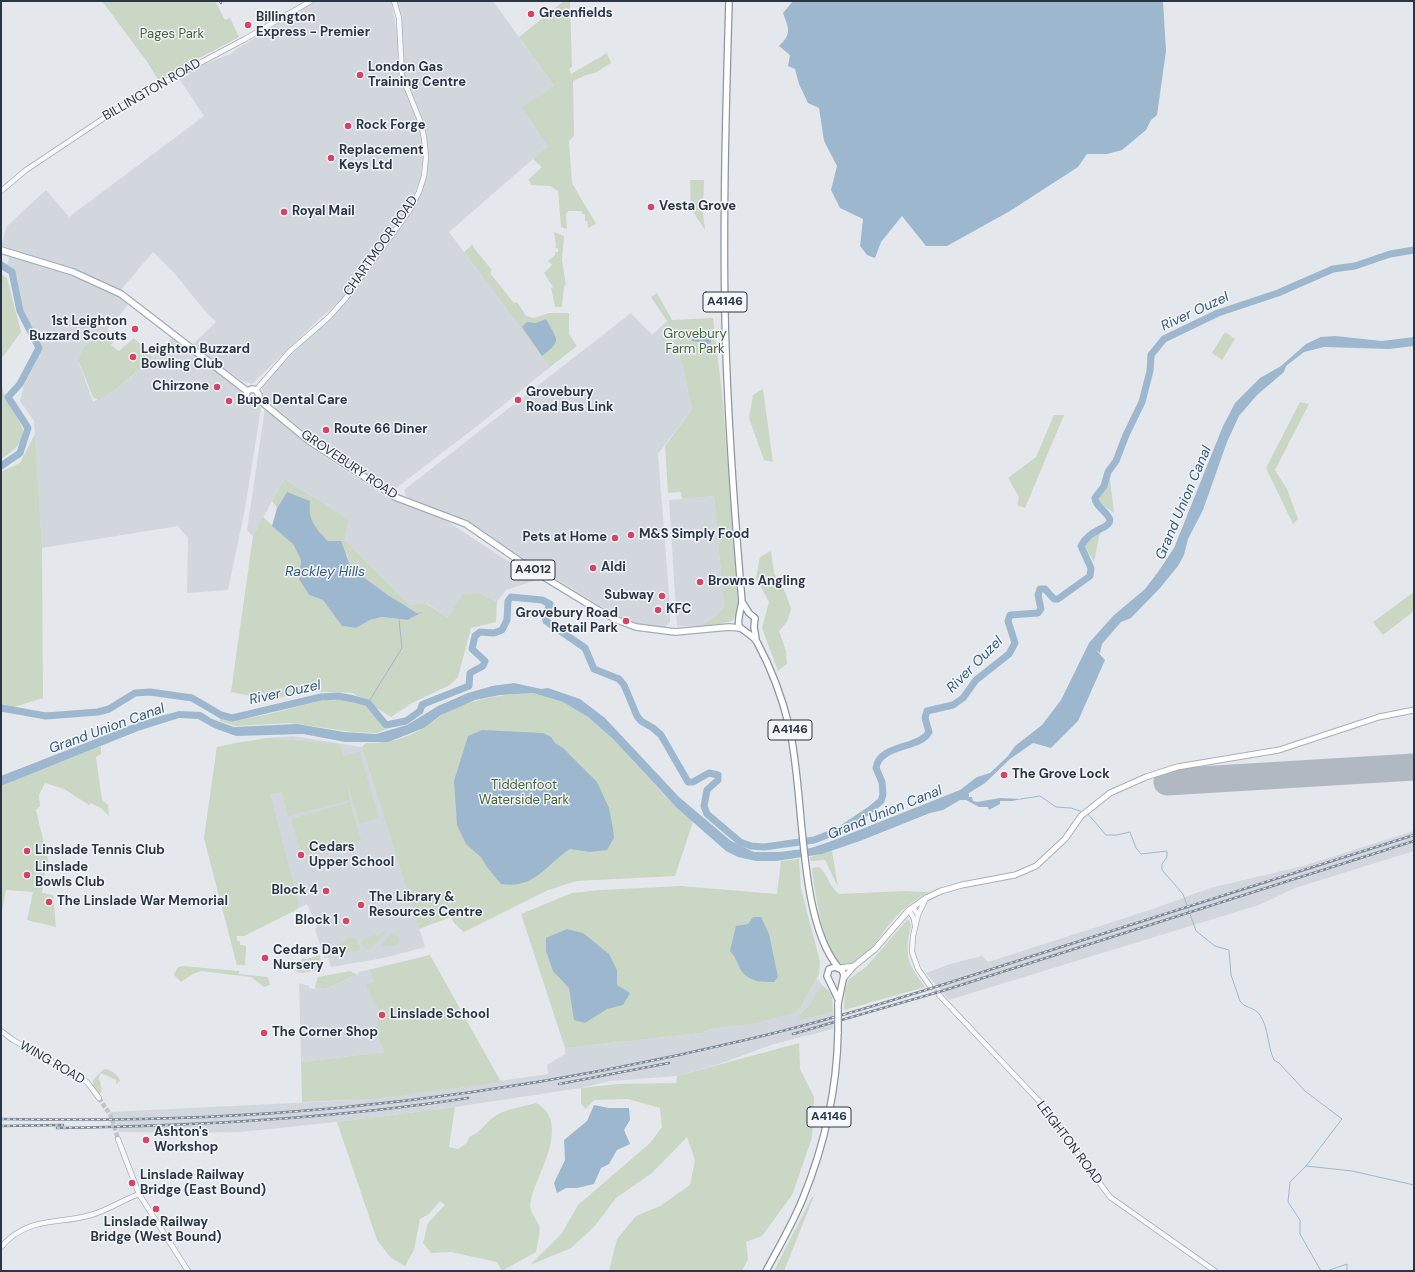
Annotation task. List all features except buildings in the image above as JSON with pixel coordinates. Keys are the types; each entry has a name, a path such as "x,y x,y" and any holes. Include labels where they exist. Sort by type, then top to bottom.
{"main road":[{"name":"A4146","path":"729,1 724,237 728,408 742,602 739,618 740,628 746,630 756,641"},
{"name":"GROVEBURY ROAD","path":"1,250 73,272 121,294 248,391 246,397 248,401 254,402 258,399 309,441 395,497 466,524 534,571 593,607 618,620 636,627 675,632 729,627 740,628"},
{"path":"248,391 252,389 256,390 259,395 258,399"},
{"name":"A4146","path":"742,602 749,613 755,618 754,627 756,641 780,694 789,727 796,766 808,877 817,921 828,954 828,972"},
{"path":"729,627 739,618 749,613"},
{"path":"746,630 754,627"},
{"path":"854,966 839,968 832,967 828,972 827,978 831,983 837,984 854,966 875,949 910,909 926,898 941,891 962,885 1015,875 1036,866 1065,839 1081,816 1110,793 1146,777 1177,767 1279,750 1379,717 1414,710"},
{"name":"A4146","path":"828,954 839,968"},
{"path":"839,968 844,972 843,979"},
{"name":"A4146","path":"766,1271 803,1199 822,1146 834,1092 838,1032 838,1001 843,979"},
{"name":"A4146","path":"831,983 838,1001"}],"street":[{"name":"BILLINGTON ROAD","path":"1,191 26,170 134,98 245,39 311,1"},
{"name":"CHARTMOOR ROAD","path":"256,390 289,352 329,317 346,298 410,210 419,192 424,176 426,157 424,138 421,123 402,76 399,18 394,1"},
{"path":"926,898 918,915 912,946 914,962 930,986"},
{"path":"910,909 914,909 918,915"},
{"path":"910,909 915,926"},
{"name":"LEIGHTON ROAD","path":"939,995 1039,1101 1110,1197 1203,1261 1215,1271"},
{"name":"WING ROAD","path":"1,1031 13,1040 87,1082 99,1098"},
{"path":"118,1139 139,1194 188,1271"},
{"path":"1,1247 23,1229 44,1222 92,1214 139,1194"}],"shaded area":[{"path":"314,1 391,1 397,32 398,10 394,1 493,1 554,86 548,146 449,232 550,367 476,427 391,492 327,449 281,413 264,396 262,388 269,376 331,317 410,214 422,184 424,153 423,144 423,163 419,183 406,212 378,247 343,298 252,384 242,381 192,345 216,322 204,310 176,275 153,252 121,290 74,270 35,259 1,245 7,226 46,190 69,217 204,116 178,77 202,65 233,53 235,50"},
{"path":"10,256 70,273 100,285 130,303 107,329 84,346 78,360 93,402 118,388 172,338 219,371 261,408 245,509 228,590 187,593 188,538 178,526 42,548 34,421 20,401 24,385 38,357 38,340 35,332 23,317 17,279 7,265"},
{"path":"631,313 652,335 667,321 682,363 692,409 658,454 670,606 670,622 665,627 648,626 636,623 608,611 457,517 408,499 404,490"},
{"path":"265,408 310,447 386,497 442,518 537,580 506,590 497,602 479,593 448,618 426,603 410,605 345,540 349,519 284,479 253,536 247,530"},
{"path":"714,496 724,607 715,616 699,626 677,626 669,500"},
{"name":"Cedars Upper School","path":"293,736 362,747 425,947 384,958 331,967 328,957 325,958 323,954 315,929 317,927 307,904 244,936 237,935 237,941 240,941 240,945 246,946 245,965 237,965 204,838 217,747 266,738"},
{"path":"1414,831 1414,851 1295,888 1259,905 949,1000 926,973 950,964 982,956 988,962 1150,910 1210,888 1303,866"},
{"name":"Linslade School","path":"430,955 385,1052 301,1062 299,983 309,986 309,988 315,989 315,987 325,989 357,975 359,972"},
{"path":"817,978 823,986 819,988 810,1004 800,1014 800,1021 833,1012 833,1029 774,1044 716,1065 677,1076 610,1081 581,1088 455,1107 337,1122 240,1132 119,1132 115,1117 110,1112 374,1099 548,1074 547,1065 565,1054 565,1048 701,1033 710,1029 752,1024 800,1009"}],"green space":[{"name":"Pages Park","path":"102,1 215,1 225,20 230,18 239,37 158,80 148,63"},
{"path":"564,1 570,1 572,67 569,69 571,74 607,53 611,63 595,73 573,81 574,136 569,141 572,183 596,224 588,228 587,221 585,221 585,214 582,214 582,211 569,211 566,213 567,229 561,227 558,191 550,186 531,185 530,181 528,180 542,167 533,159 548,146 522,107 554,86 519,37"},
{"path":"690,180 704,180 703,214 705,230 691,209"},
{"path":"554,232 564,236 562,260 566,285 564,286 562,307 555,307 551,288 553,287 544,273 552,265 548,261 555,255 555,252 558,252 558,249 555,247"},
{"path":"473,244 473,247 492,270 490,273 514,303 517,302 526,316 534,318 549,313 569,313 569,334 577,346 550,367 464,252"},
{"path":"1,274 7,278 21,332 3,357 1,355"},
{"name":"Grovebury Farm Park","path":"657,293 672,320 713,318 723,402 738,604 737,614 732,621 720,624 699,626 715,616 724,607 714,496 682,499 681,492 668,493 665,446 692,409 682,363 667,321 651,297"},
{"path":"107,329 116,339 111,345 119,351 134,338 153,357 118,388 98,400 93,397 78,360 84,346"},
{"path":"1225,332 1235,339 1222,360 1212,353"},
{"path":"1,383 5,396 23,430 23,437 20,443 13,450 1,459"},
{"path":"763,389 773,462 764,460 749,418 753,395"},
{"path":"1300,402 1309,404 1275,470 1287,489 1298,519 1293,524 1266,468"},
{"path":"1054,415 1064,415 1025,508 1017,505 1019,497 1008,478 1036,457"},
{"path":"35,434 42,548 43,698 1,711 1,472 20,463"},
{"path":"284,479 349,519 345,540 410,605 425,603 448,618 462,595 479,593 497,602 496,622 471,628 458,677 450,685 412,703 391,717 353,693 307,691 270,700 231,692 253,536 263,517 293,544 301,560 299,579 309,595 323,600 342,626 356,628 370,620 382,617 408,620 421,612 417,613 388,595 351,568 347,555 328,541 313,525 309,513 287,492 277,508 272,501"},
{"path":"1110,479 1114,513 1097,501"},
{"path":"1100,532 1094,562 1084,545"},
{"path":"771,551 774,573 785,592 791,609 787,622 779,631 786,651 787,664 778,671 762,628 769,602 756,578 760,557"},
{"path":"1414,592 1414,611 1383,635 1373,622"},
{"name":"Tiddenfoot Waterside Park","path":"533,693 563,702 588,717 613,739 665,796 693,822 675,876 576,881 548,890 464,932 454,923 451,917 419,929 362,747 366,743 389,741 411,735 450,710 470,702 511,694"},
{"path":"331,699 361,703 371,709 386,729 377,733 353,732 290,723 235,726 220,721 220,718 232,719 260,716"},
{"path":"266,738 340,744 343,756 360,752 379,818 359,823 347,781 350,800 288,816 282,792 270,794 299,905 294,911 244,936 237,936 237,941 240,941 240,945 246,946 245,965 237,965 204,838 217,747"},
{"path":"101,746 101,754 96,757 102,800 108,805 109,816 102,809 91,803 89,805 64,789 45,783 39,795 40,806 36,810 49,864 46,864 42,893 53,895 56,927 27,920 33,892 6,890 1,916 1,786"},
{"path":"350,802 361,840 302,857 291,819"},
{"path":"832,851 838,887 825,860 811,861 810,857"},
{"path":"799,859 801,889 820,961 819,974 800,1009 790,1014 752,1024 710,1029 701,1033 565,1048 521,914 572,893 601,890 681,886 777,894 781,861"},
{"path":"819,867 825,873 833,888 839,894 903,891 929,892 914,901 901,912 865,955 851,963 842,964 836,959 830,949 821,920 812,868"},
{"path":"908,919 911,925 908,944 909,958 914,971 925,987 844,1010 845,989 849,979 866,967"},
{"path":"387,931 374,946 367,949 363,947 360,941 375,934 377,936"},
{"path":"394,934 399,937 399,943 393,946 383,946 382,944 390,935"},
{"path":"348,938 356,938 360,950 348,952 333,948 334,946"},
{"path":"320,955 322,970 300,973 295,971 297,964 303,958 307,959"},
{"path":"430,955 501,1082 374,1099 302,1102 301,1062 385,1052 375,1031 379,1011 366,985 374,982 370,970"},
{"path":"182,966 239,971 239,974 268,977 270,985 264,987 251,977 201,971 193,974 181,982 174,975 177,968"},
{"path":"350,971 357,975 325,989 315,987 318,977"},
{"path":"823,986 831,994 833,1012 799,1021 800,1014 810,1004 819,988"},
{"path":"799,1043 800,1069 814,1097 812,1138 792,1195 762,1236 746,1242 748,1259 742,1271 609,1271 617,1239 636,1216 660,1206 690,1185 695,1160 687,1137 652,1173 616,1198 594,1227 571,1248 530,1265 562,1233 578,1205 650,1143 662,1127 660,1108 628,1099 594,1100 586,1109 581,1104 581,1088 618,1084 676,1083 677,1076"},
{"path":"104,1069 114,1073 120,1081 116,1084 116,1080 101,1073 98,1080 100,1081 102,1091 99,1094 93,1087 93,1080"},
{"path":"536,1103 546,1112 551,1122 552,1135 545,1162 534,1189 530,1204 531,1210 539,1225 536,1252 502,1271 497,1262 451,1252 431,1253 423,1243 428,1223 445,1205 440,1201 429,1214 420,1219 414,1250 405,1266 391,1258 377,1240 337,1122 455,1107 449,1147 458,1149 467,1143 469,1137 501,1113"},
{"path":"814,1196 784,1271 774,1271 812,1197"}],"water":[{"path":"793,1 1163,1 1166,51 1157,115 1151,120 1146,130 1122,150 1107,154 1087,154 1078,167 1010,211 947,246 926,246 902,216 881,242 875,258 867,255 860,246 863,219 840,208 831,190 837,166 824,141 819,108 808,103 799,84 795,69 788,66 790,55 779,46 788,35 788,27 783,13"},
{"path":"546,319 556,339 549,351 542,356 522,327 527,322 536,323"},
{"path":"698,330 709,334 711,342 709,344 692,341 692,333"},
{"path":"1335,336 1382,341 1414,337 1414,346 1389,349 1324,347 1304,352 1286,366 1284,372 1257,395 1239,416 1227,442 1203,510 1188,539 1184,555 1178,566 1160,588 1131,618 1121,622 1102,644 1100,653 1096,650 1105,660 1078,721 1051,748 1033,743 1010,759 985,783 969,793 969,797 972,797 973,801 977,802 1000,798 1022,799 1000,801 1000,804 989,810 988,807 979,807 966,800 960,800 943,810 930,813 860,841 822,854 776,861 756,861 738,857 726,851 677,808 613,739 588,717 563,702 533,693 500,695 475,700 441,715 424,728 388,742 345,742 303,734 236,736 214,728 198,719 179,718 138,731 1,786 1,776 139,722 179,711 201,712 212,719 234,727 297,724 344,732 376,734 407,725 438,706 468,693 492,686 514,683 541,689 548,688 580,699 605,718 679,797 731,841 754,852 779,852 811,848 829,842 960,790 977,777 990,773 1008,756 1015,746 1042,725 1061,700 1089,643 1113,616 1145,589 1174,548 1223,426 1235,403 1260,378 1281,366 1306,344 1321,337"},
{"name":"Rackley Hills","path":"287,492 310,501 310,514 313,523 328,541 341,541 351,568 388,595 417,613 422,612 408,620 382,617 370,620 356,628 342,626 323,600 309,595 299,579 301,560 293,544 272,526 277,508"},
{"path":"482,730 543,733 551,737 555,743 563,748 597,782 609,808 614,838 607,850 590,852 570,849 532,879 513,885 501,884 481,857 466,844 457,825 454,781 468,736"},
{"path":"753,917 761,917 769,934 778,977 774,982 757,981 746,976 741,971 730,951 736,926 748,924"},
{"path":"567,929 583,933 609,954 617,970 617,985 630,993 623,1005 607,1009 585,1023 574,1020 569,988 553,971 546,951 546,938"},
{"path":"594,1105 609,1108 629,1108 630,1120 624,1130 630,1144 617,1150 609,1164 601,1168 594,1184 577,1188 566,1188 557,1193 554,1183 565,1160 564,1140 587,1121"}],"waterway":[{"name":"River Ouzel","path":"1,708 46,716 98,712 109,709 135,693 150,692 192,698 221,715 232,718 321,697 338,696 368,703 386,725 406,721 420,711 422,705 469,686 470,673 483,666 485,661 472,649 475,636 480,632 494,633 502,630 507,620 508,601 511,597 542,600 550,604 545,616 546,621 585,648 594,669 619,679 624,685 637,716 641,721 661,735 688,782 693,782 709,773 718,775 718,780 707,790 704,806 707,814 740,842 751,846 764,847 814,840 840,830 881,801 883,794 882,782 876,768 879,760 884,755 924,737 929,732 925,718 927,711 953,705 963,698 976,680 1009,654 1015,643 1008,621 1010,615 1038,613 1041,609 1038,595 1040,589 1045,589 1054,599 1058,599 1090,576 1091,568 1081,546 1089,536 1107,525 1110,521 1096,502 1095,498 1104,486 1108,472 1116,461 1126,435 1142,402 1150,371 1151,355 1164,339 1218,313 1278,293 1333,269 1355,266 1390,254 1414,250"},
{"path":"1,265 12,272 20,311 39,348 20,384 8,397 28,428 20,453 1,466"},
{"path":"368,703 402,648 399,620"},
{"path":"1021,799 1040,796 1056,807 1071,808 1083,812"},
{"path":"1088,814 1106,835 1117,835 1130,832 1136,848 1141,854 1167,851 1167,857 1162,864 1162,870 1183,894 1196,931 1215,946 1229,950 1231,975 1240,1001 1244,1005 1258,1012 1263,1020 1274,1060 1279,1063 1305,1091 1342,1119 1306,1166 1290,1182 1288,1202 1300,1220 1300,1234 1321,1271"},
{"path":"1306,1166 1352,1171 1414,1185"},
{"path":"1327,1271 1347,1264 1347,1271"}],"runway":[{"path":"1167,782 1414,767"}],"tunnel":[{"path":"930,986 939,995"},
{"path":"99,1098 111,1116 118,1139"}],"railway":[{"path":"1,1119 103,1120 180,1118 341,1108 477,1091 612,1069 745,1040 856,1011 1414,835"},
{"path":"793,1034 942,991 1414,841"},
{"path":"559,1084 669,1063"},
{"path":"57,1128 263,1120 366,1111 468,1098"},
{"path":"1,1126 63,1125"}],"place":[{"name":"Greenfields","path":"531,14"},
{"name":"Billington Express - Premier","path":"248,25"},
{"name":"London Gas Training Centre","path":"360,75"},
{"name":"Rock Forge","path":"348,126"},
{"name":"Replacement Keys Ltd","path":"331,158"},
{"name":"Vesta Grove","path":"651,207"},
{"name":"Royal Mail","path":"284,212"},
{"name":"1st Leighton Buzzard Scouts","path":"135,329"},
{"name":"Leighton Buzzard Bowling Club","path":"133,357"},
{"name":"Chirzone","path":"217,387"},
{"name":"Grovebury Road Bus Link","path":"518,400"},
{"name":"Bupa Dental Care","path":"229,401"},
{"name":"Route 66 Diner","path":"326,430"},
{"name":"M&S Simply Food","path":"631,535"},
{"name":"Pets at Home","path":"615,538"},
{"name":"Aldi","path":"593,568"},
{"name":"Browns Angling","path":"700,582"},
{"name":"Subway","path":"662,596"},
{"name":"KFC","path":"658,610"},
{"name":"Grovebury Road Retail Park","path":"626,621"},
{"name":"The Grove Lock","path":"1004,775"},
{"name":"Linslade Tennis Club","path":"27,851"},
{"name":"Cedars Upper School","path":"301,855"},
{"name":"Linslade Bowls Club","path":"27,875"},
{"name":"Block 4","path":"326,891"},
{"name":"The Linslade War Memorial","path":"49,902"},
{"name":"The Library & Resources Centre","path":"361,905"},
{"name":"Block 1","path":"346,921"},
{"name":"Cedars Day Nursery","path":"265,958"},
{"name":"Linslade School","path":"382,1015"},
{"name":"The Corner Shop","path":"264,1033"},
{"name":"Ashton's Workshop","path":"146,1140"},
{"name":"Linslade Railway Bridge (East Bound)","path":"132,1183"},
{"name":"Linslade Railway Bridge (West Bound)","path":"156,1209"}],"water label":[{"name":"Grand Union Canal","path":"1184,503"},
{"name":"Grand Union Canal","path":"107,729"},
{"name":"Grand Union Canal","path":"885,813"}]}
